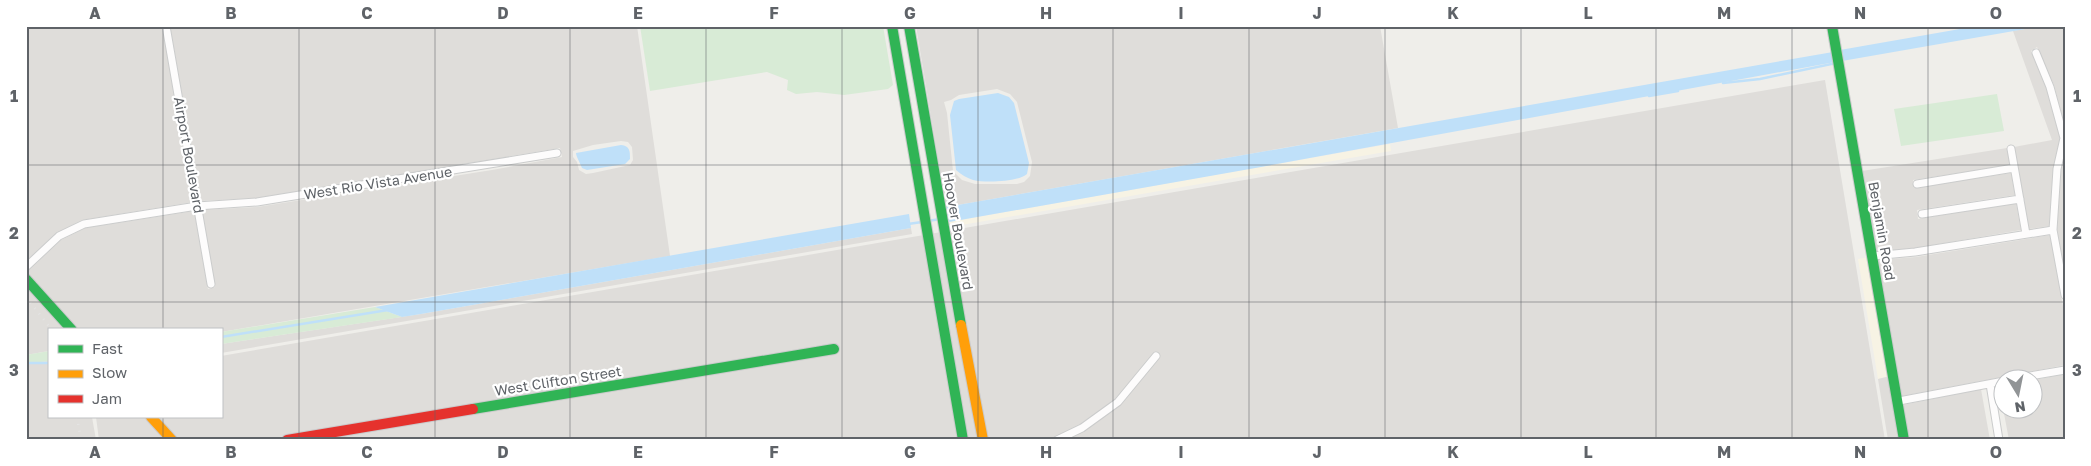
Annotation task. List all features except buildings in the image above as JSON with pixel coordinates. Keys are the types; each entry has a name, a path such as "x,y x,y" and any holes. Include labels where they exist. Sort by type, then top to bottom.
{"street":[{"name":"Airport Boulevard","path":"166,26 211,284"},
{"name":"Hoover Boulevard","path":"892,26 963,440"},
{"name":"Hoover Boulevard","path":"909,26 944,234 983,440"},
{"name":"Benjamin Road","path":"1832,26 1899,401 1904,440"},
{"path":"2036,53 2050,86 2064,138 2057,169 2053,230 2065,295"},
{"path":"2011,149 2026,234"},
{"name":"West Rio Vista Avenue","path":"26,267 59,236 84,224 197,206 265,201 558,153"},
{"path":"1917,184 2014,168"},
{"path":"1922,214 2020,198"},
{"path":"1873,256 1915,252 2053,230"},
{"path":"26,279 70,328"},
{"name":"West Clifton Street","path":"287,440 834,349"},
{"path":"1057,440 1082,428 1118,402 1156,356"},
{"path":"2044,374 2065,370"},
{"path":"1899,401 1994,383"},
{"path":"1990,384 1999,440"},
{"path":"152,418 172,440"}],"shaded area":[{"path":"26,26 162,26 193,202 82,220 57,233 26,262"},
{"path":"170,26 637,26 670,256 222,332 222,328 75,328 26,273 61,240 85,228 194,211 208,289 215,287 202,210 257,207 492,170 562,157 560,148 256,198 201,201","holes":["621,141 628,142 632,147 633,160 630,165 593,173 586,174 579,170 577,162 573,157 573,151 593,145"]},
{"path":"916,26 1380,26 1398,128 946,207","holes":["997,89 1010,94 1017,102 1032,162 1030,176 1024,182 1017,184 975,184 962,180 953,171 947,113 944,102 959,95"]},
{"path":"2042,26 2065,26 2065,127 2054,85 2037,47 2031,51 2046,88 2060,138 2053,169 2049,226 2029,229 2014,147 2052,140 2013,31"},
{"path":"1825,80 1885,440 99,440 96,418 222,418 222,356"},
{"path":"1390,144 1391,151 950,227 949,222"},
{"path":"2007,148 2010,165 1913,180 1914,188 2011,173 2015,195 1917,210 1918,219 2016,203 2021,230 1915,248 1876,252 1862,171"},
{"path":"2065,153 2065,273 2057,230 2061,170"},
{"path":"911,228 912,234 222,353 222,344 421,314"},
{"path":"2050,235 2065,317 2065,365 2044,369 1994,368 1994,379 1902,396 1878,260 1916,257"},
{"path":"1869,257 1890,376 1878,379 1858,259"},
{"path":"26,285 64,328 48,328 48,351 26,355"},
{"path":"48,361 48,418 92,418 96,440 26,440 26,364"},
{"path":"2065,374 2065,440 2009,440 2005,418 2044,418 2044,378"},
{"path":"1890,376 1900,440 1888,440 1878,379"},
{"path":"1981,389 1990,440 1908,440 1903,405"}],"green space":[{"path":"640,26 883,26 893,85 888,89 844,95 817,92 796,94 787,90 788,80 767,72 650,91"},
{"path":"1997,94 2004,131 1901,146 1894,109"},
{"path":"375,307 402,317 222,344 222,332"},
{"path":"48,351 48,361 26,364 26,355"}],"water":[{"path":"1977,26 2042,26 1842,61 1840,50"},
{"path":"1833,52 1835,62 949,222 946,207"},
{"path":"998,93 1009,97 1014,103 1029,163 1027,174 1016,179 1001,181 973,180 956,170 950,115 954,101"},
{"path":"621,145 626,146 630,151 630,159 625,164 587,170 582,168 576,154 576,153"},
{"path":"909,214 911,228 421,314 402,317 375,307"}],"waterway":[{"path":"1723,83 1760,79 1836,63"},
{"path":"1649,96 1678,91"},
{"path":"928,221 940,219"},
{"path":"908,224 922,222"},
{"path":"222,337 388,310"},
{"path":"26,363 48,363"}],"railway":[{"path":"26,297 50,328"},
{"path":"77,418 81,440"}],"traffic: fast":[{"path":"892,26 963,440"},
{"path":"909,26 961,325"},
{"path":"1832,26 1904,440"},
{"path":"26,279 70,328"},
{"path":"473,409 834,349"}],"traffic: slow":[{"path":"961,325 983,440"},
{"path":"152,418 172,440"}],"traffic: jam":[{"path":"287,440 473,409"}]}
